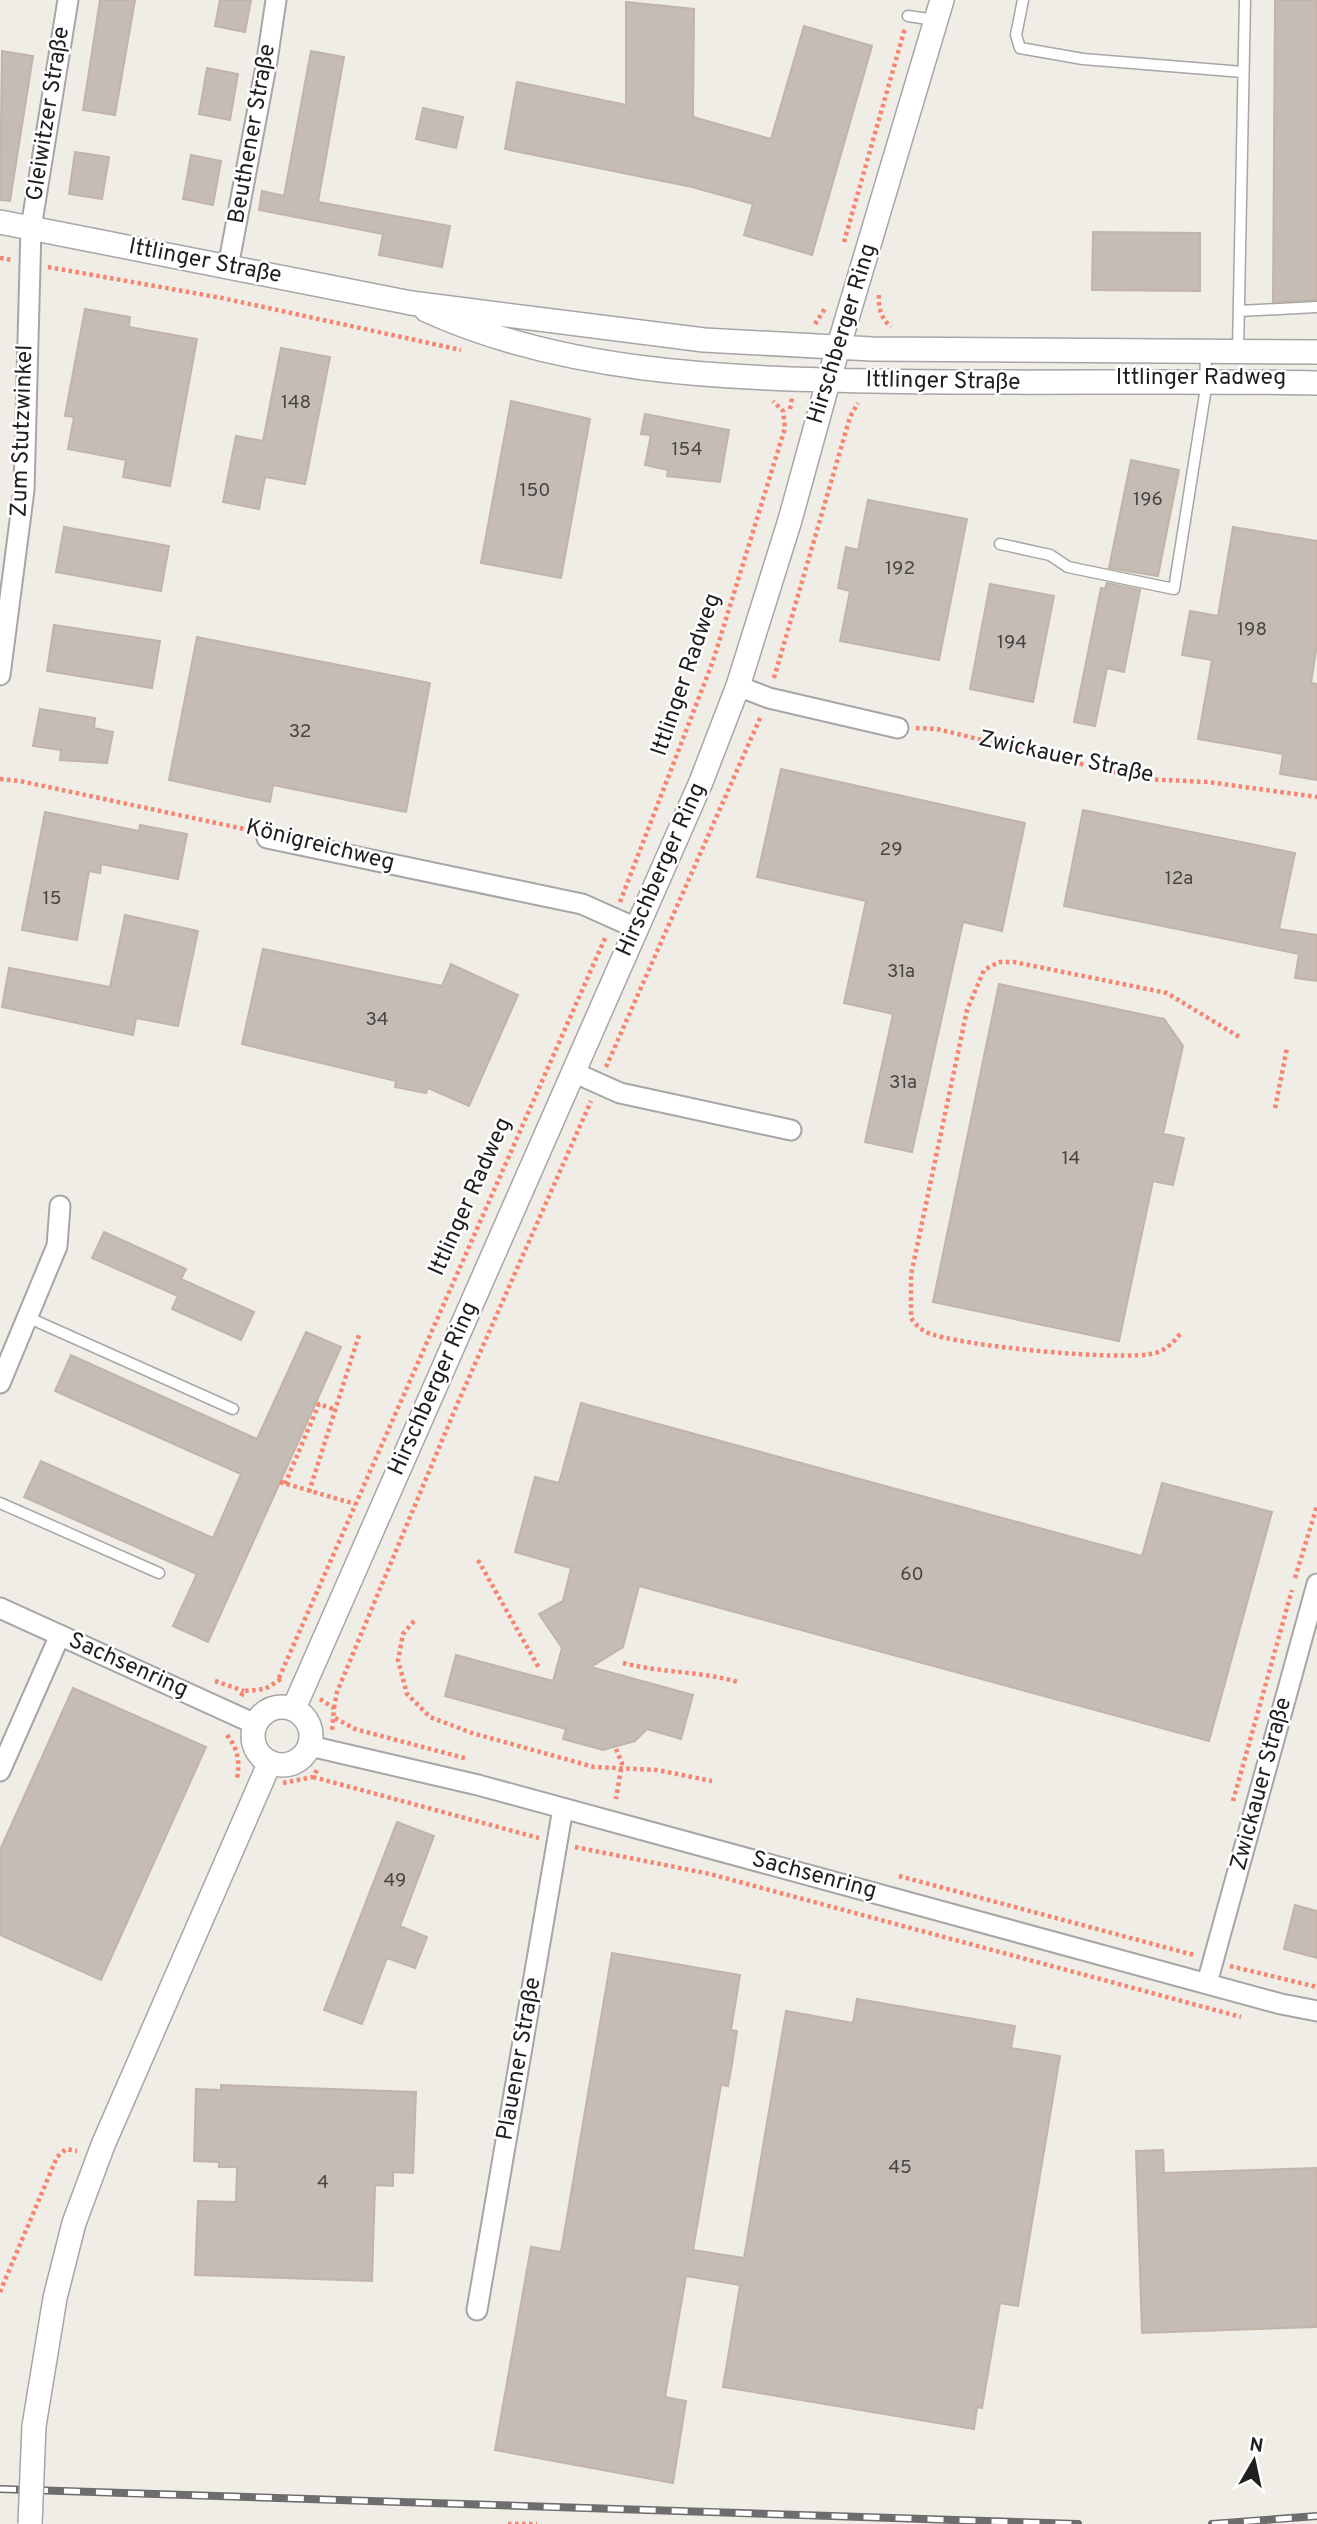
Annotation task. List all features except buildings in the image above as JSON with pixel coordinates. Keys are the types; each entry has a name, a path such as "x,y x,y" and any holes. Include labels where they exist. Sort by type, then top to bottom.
{"street":[{"name":"Gleiwitzer Straße","path":"31,228 68,0"},
{"name":"Beuthener Straße","path":"228,267 276,0"},
{"name":"Hirschberger Ring","path":"298,1698 701,782 738,686 790,520 828,382 939,10"},
{"name":"Ittlinger Straße","path":"0,222 411,303 704,340 840,347 1317,352"},
{"name":"Zum Stutzwinkel","path":"0,675 24,490 31,228"},
{"name":"Ittlinger Straße","path":"411,303 459,325 532,348 604,361 700,373 828,382 1317,383"},
{"path":"738,686 769,698 898,728"},
{"name":"Königreichweg","path":"267,838 582,904 636,928"},
{"path":"573,1072 620,1093 792,1130"},
{"path":"0,1383 57,1246 60,1206"},
{"name":"Zwickauer Straße","path":"1207,1983 1317,1584"},
{"name":"Sachsenring","path":"0,1608 255,1724"},
{"path":"0,1771 60,1635"},
{"path":"30,2524 34,2426 55,2298 74,2223 103,2145 266,1771 255,1747 255,1724 269,1709 298,1698 319,1748 300,1759 266,1771"},
{"name":"Sachsenring","path":"319,1748 563,1808 1317,2011"},
{"name":"Plauener Straße","path":"477,2310 563,1808"}],"lane":[{"path":"1023,0 1016,35 1020,48 1083,59 1243,72"},
{"path":"1238,351 1245,0"},
{"path":"908,16 939,10"},
{"path":"1239,311 1317,307"},
{"path":"1000,544 1050,555 1068,567 1174,589 1206,381 1206,351"},
{"path":"27,1317 233,1409"},
{"path":"0,1503 159,1573"}],"path":[{"path":"840,255 908,16"},
{"path":"0,258 222,298 466,351"},
{"path":"879,292 878,306 884,321 898,332"},
{"path":"811,329 825,308 829,295"},
{"path":"765,397 775,401 783,411 790,409"},
{"path":"313,1777 319,1748 335,1718 337,1692 456,1406 769,698 850,417 859,402 866,400"},
{"name":"Ittlinger Radweg","path":"279,1678 614,918 680,755 713,661 785,428 783,411"},
{"name":"Zwickauer Straße","path":"898,728 937,729 1143,779 1208,782 1317,797"},
{"name":"Königreichweg","path":"0,779 242,827 267,838"},
{"path":"1180,1334 1163,1350 1142,1356 1012,1349 952,1339 926,1332 911,1318 911,1275 967,1010 984,970 999,962 1014,962 1167,993 1241,1038"},
{"path":"1275,1108 1287,1048"},
{"path":"309,1492 333,1409 359,1335"},
{"path":"333,1409 319,1404 283,1483 355,1504"},
{"path":"478,1560 539,1668"},
{"path":"415,1620 403,1634 398,1660 407,1695 430,1717 594,1767 657,1770 712,1781"},
{"path":"623,1663 657,1672 706,1673 738,1682"},
{"path":"334,1708 298,1698 279,1678 265,1689 244,1691 224,1731 234,1744 239,1762 266,1771 286,1783 313,1777 556,1843 710,1874 1253,2020"},
{"path":"335,1718 355,1729 473,1760"},
{"path":"616,1749 621,1769 616,1799"},
{"path":"603,1796 628,1803"},
{"path":"886,1873 1213,1962 1317,1987"},
{"path":"0,2292 57,2157 66,2149 77,2151"},
{"path":"508,2524 537,2524"}],"railway":[{"path":"0,2489 1078,2524"},
{"path":"1212,2524 1317,2516"}]}
